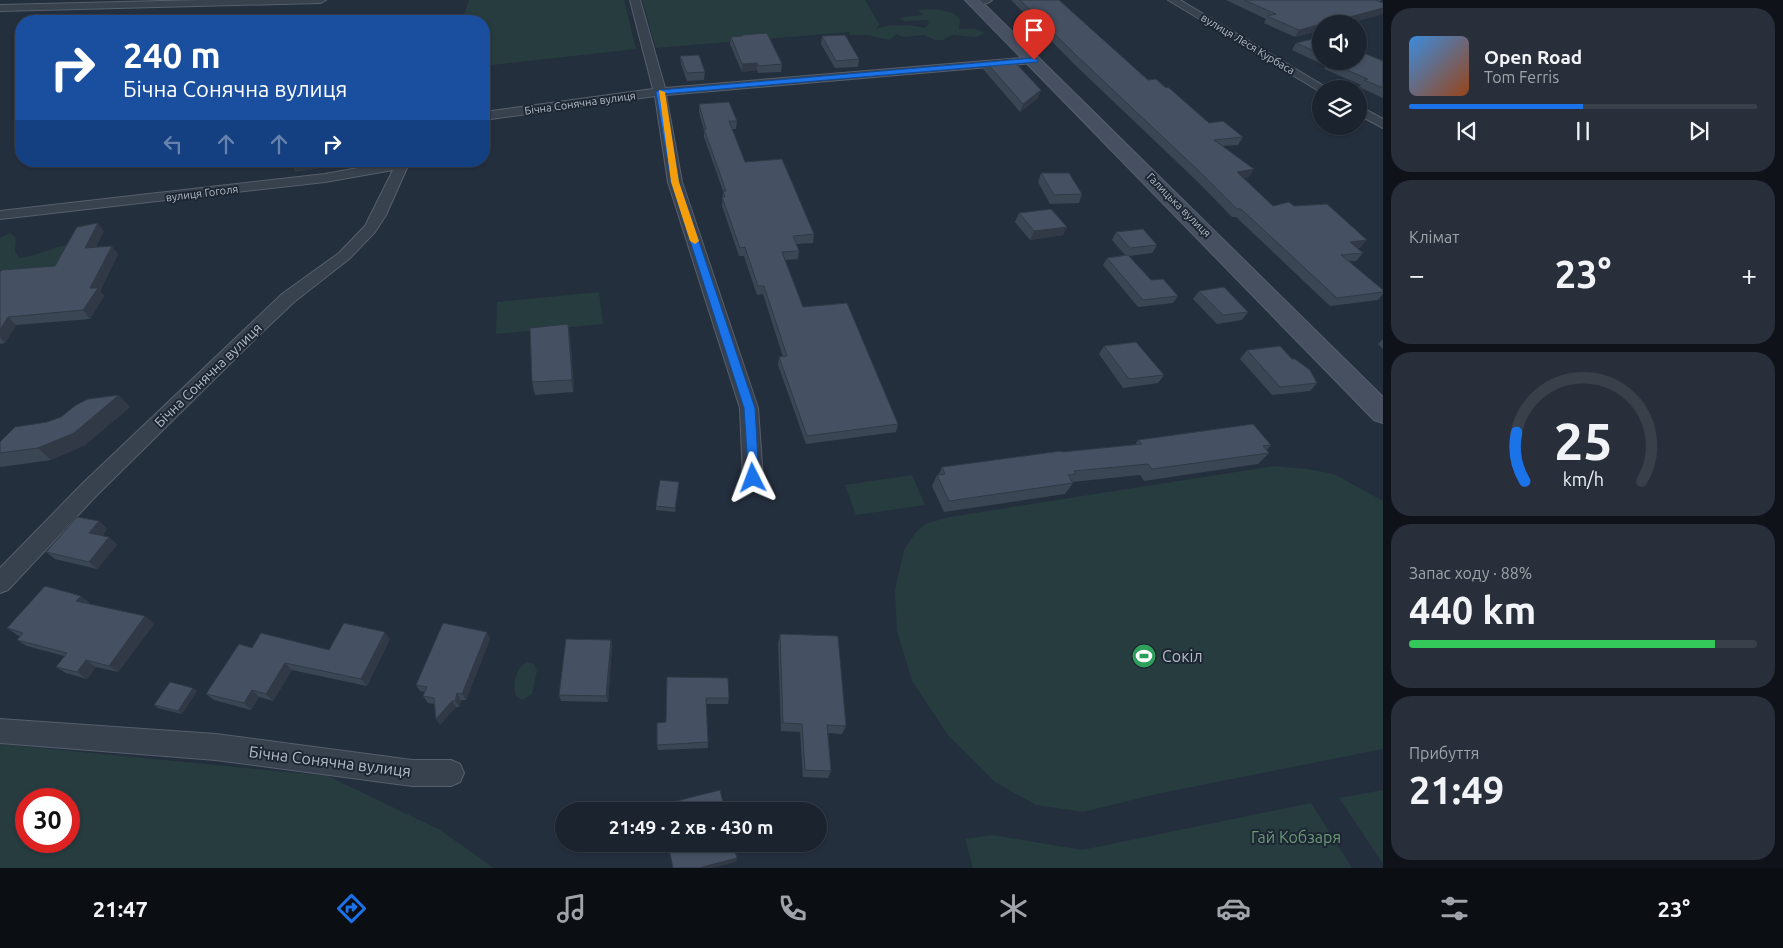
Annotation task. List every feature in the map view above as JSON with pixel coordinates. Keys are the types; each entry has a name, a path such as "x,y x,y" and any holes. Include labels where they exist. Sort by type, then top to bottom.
{"street":[{"path":"0,8 321,0"},
{"path":"635,0 660,92 675,182 749,408 753,478"},
{"name":"Галицька вулиця","path":"978,0 1034,60 1383,413"},
{"name":"вулиця Леся Курбаса","path":"1173,0 1312,82"},
{"name":"Бічна Сонячна вулиця","path":"490,115 660,92 1034,60"},
{"path":"1367,115 1383,124"},
{"name":"вулиця Гоголя","path":"0,215 325,178 382,167"},
{"name":"Бічна Сонячна вулиця","path":"0,583 89,490 250,334 288,298 344,256 370,229 379,215 401,167"},
{"name":"Бічна Сонячна вулиця","path":"0,731 216,747 412,773 451,773"}],"green space":[{"path":"469,0 624,0 636,49 490,65 490,15 464,15"},
{"path":"642,0 865,0 879,24 876,30 885,26 907,25 925,28 929,23 927,20 905,21 899,19 923,15 918,10 928,9 942,10 954,14 960,21 959,29 975,29 985,33 976,37 951,35 943,40 935,40 924,35 903,37 896,34 890,40 867,35 850,35 850,32 656,48"},
{"path":"10,233 16,238 15,252 20,258 65,245 81,243 58,266 0,279 0,238"},
{"path":"599,292 603,324 496,334 497,302"},
{"name":"Сокіл","path":"1273,466 1334,474 1383,501 1383,749 1156,794 1083,812 1036,805 995,782 947,734 912,681 897,631 895,590 904,550 916,532 927,523 950,517"},
{"path":"912,475 925,505 856,515 845,485"},
{"path":"527,662 534,664 537,671 532,694 522,700 516,696 515,682 520,668"},
{"path":"0,744 328,776 440,830 494,868 0,868"},
{"path":"1383,790 1383,864 1339,798"},
{"name":"Гай Кобзаря","path":"1311,803 1352,868 973,868 965,839 992,835 1082,850"}],"building":[{"path":"1020,0 1059,0 1148,80 1156,79 1166,88 1168,87 1209,123 1223,121 1243,137 1214,140 1254,169 1237,172 1273,206 1289,202 1294,206 1327,204 1367,240 1350,242 1363,253 1341,255 1383,290 1383,292 1337,298 1241,209 1237,209"},
{"path":"1244,0 1375,0 1383,3 1383,8 1357,15 1312,15 1312,26 1299,30 1267,16 1276,14"},
{"path":"767,33 782,64 759,66 757,63 742,64 731,37"},
{"path":"845,35 859,59 836,61 822,36"},
{"path":"1312,39 1312,50 1296,43"},
{"path":"1367,54 1383,61 1383,88 1364,80 1368,79 1347,70 1367,70"},
{"path":"699,55 705,72 687,73 680,56"},
{"path":"1012,59 1041,90 1023,104 986,62"},
{"path":"729,102 737,121 729,121 745,162 782,159 814,234 793,236 799,251 782,252 803,307 847,303 898,424 807,436 779,357 787,356 764,286 758,286 745,247 740,248 722,197 725,197 723,191 726,191 704,129 706,129 699,104"},
{"path":"1041,173 1069,173 1082,194 1054,195"},
{"path":"1051,209 1067,227 1034,231 1019,213"},
{"path":"98,223 85,248 112,246 90,288 98,288 83,310 8,317 0,330 0,272 2,270 55,266 77,227"},
{"path":"1143,229 1157,245 1130,248 1116,232"},
{"path":"1128,255 1151,280 1163,279 1178,296 1143,300 1107,258"},
{"path":"1224,287 1248,312 1223,315 1199,291"},
{"path":"568,324 571,380 532,382 530,328"},
{"path":"1136,342 1164,375 1129,379 1104,346"},
{"path":"1280,346 1292,359 1295,359 1310,370 1317,383 1280,387 1247,350"},
{"path":"119,395 74,433 38,448 0,453 0,442 15,427 47,422 61,417 76,405 88,399"},
{"path":"1253,424 1271,445 1263,446 1269,453 1152,469 1148,464 1074,471 1076,474 1068,475 1073,483 949,501 937,475 945,474 942,467 1061,451 1142,444 1138,440"},
{"path":"660,480 679,482 675,508 656,506"},
{"path":"77,517 99,521 89,533 109,537 89,562 46,552"},
{"path":"45,586 81,596 76,601 145,616 109,666 86,660 77,672 56,667 67,653 17,640 23,633 7,628"},
{"path":"344,623 385,632 361,679 285,663 266,694 252,690 244,703 206,694 239,644 252,648 261,633 329,650"},
{"path":"443,623 487,632 462,694 457,693 455,701 452,701 436,719 434,698 423,696 427,687 416,685"},
{"path":"780,634 838,636 846,726 827,725 831,771 805,770 802,724 783,723"},
{"path":"566,639 611,640 606,696 559,695"},
{"path":"667,677 728,678 729,698 706,698 708,742 657,745 657,723 666,722"},
{"path":"170,682 193,688 178,711 154,705"},
{"path":"720,790 723,802 673,802"},
{"path":"670,852 735,852 737,858 699,868 673,868"}],"slow traffic":[{"path":"661,92 675,182 695,241"}],"place":[{"name":"Сокіл","path":"1144,656"}],"route":[{"path":"753,478 749,408 675,182 660,92 1034,60"}]}
